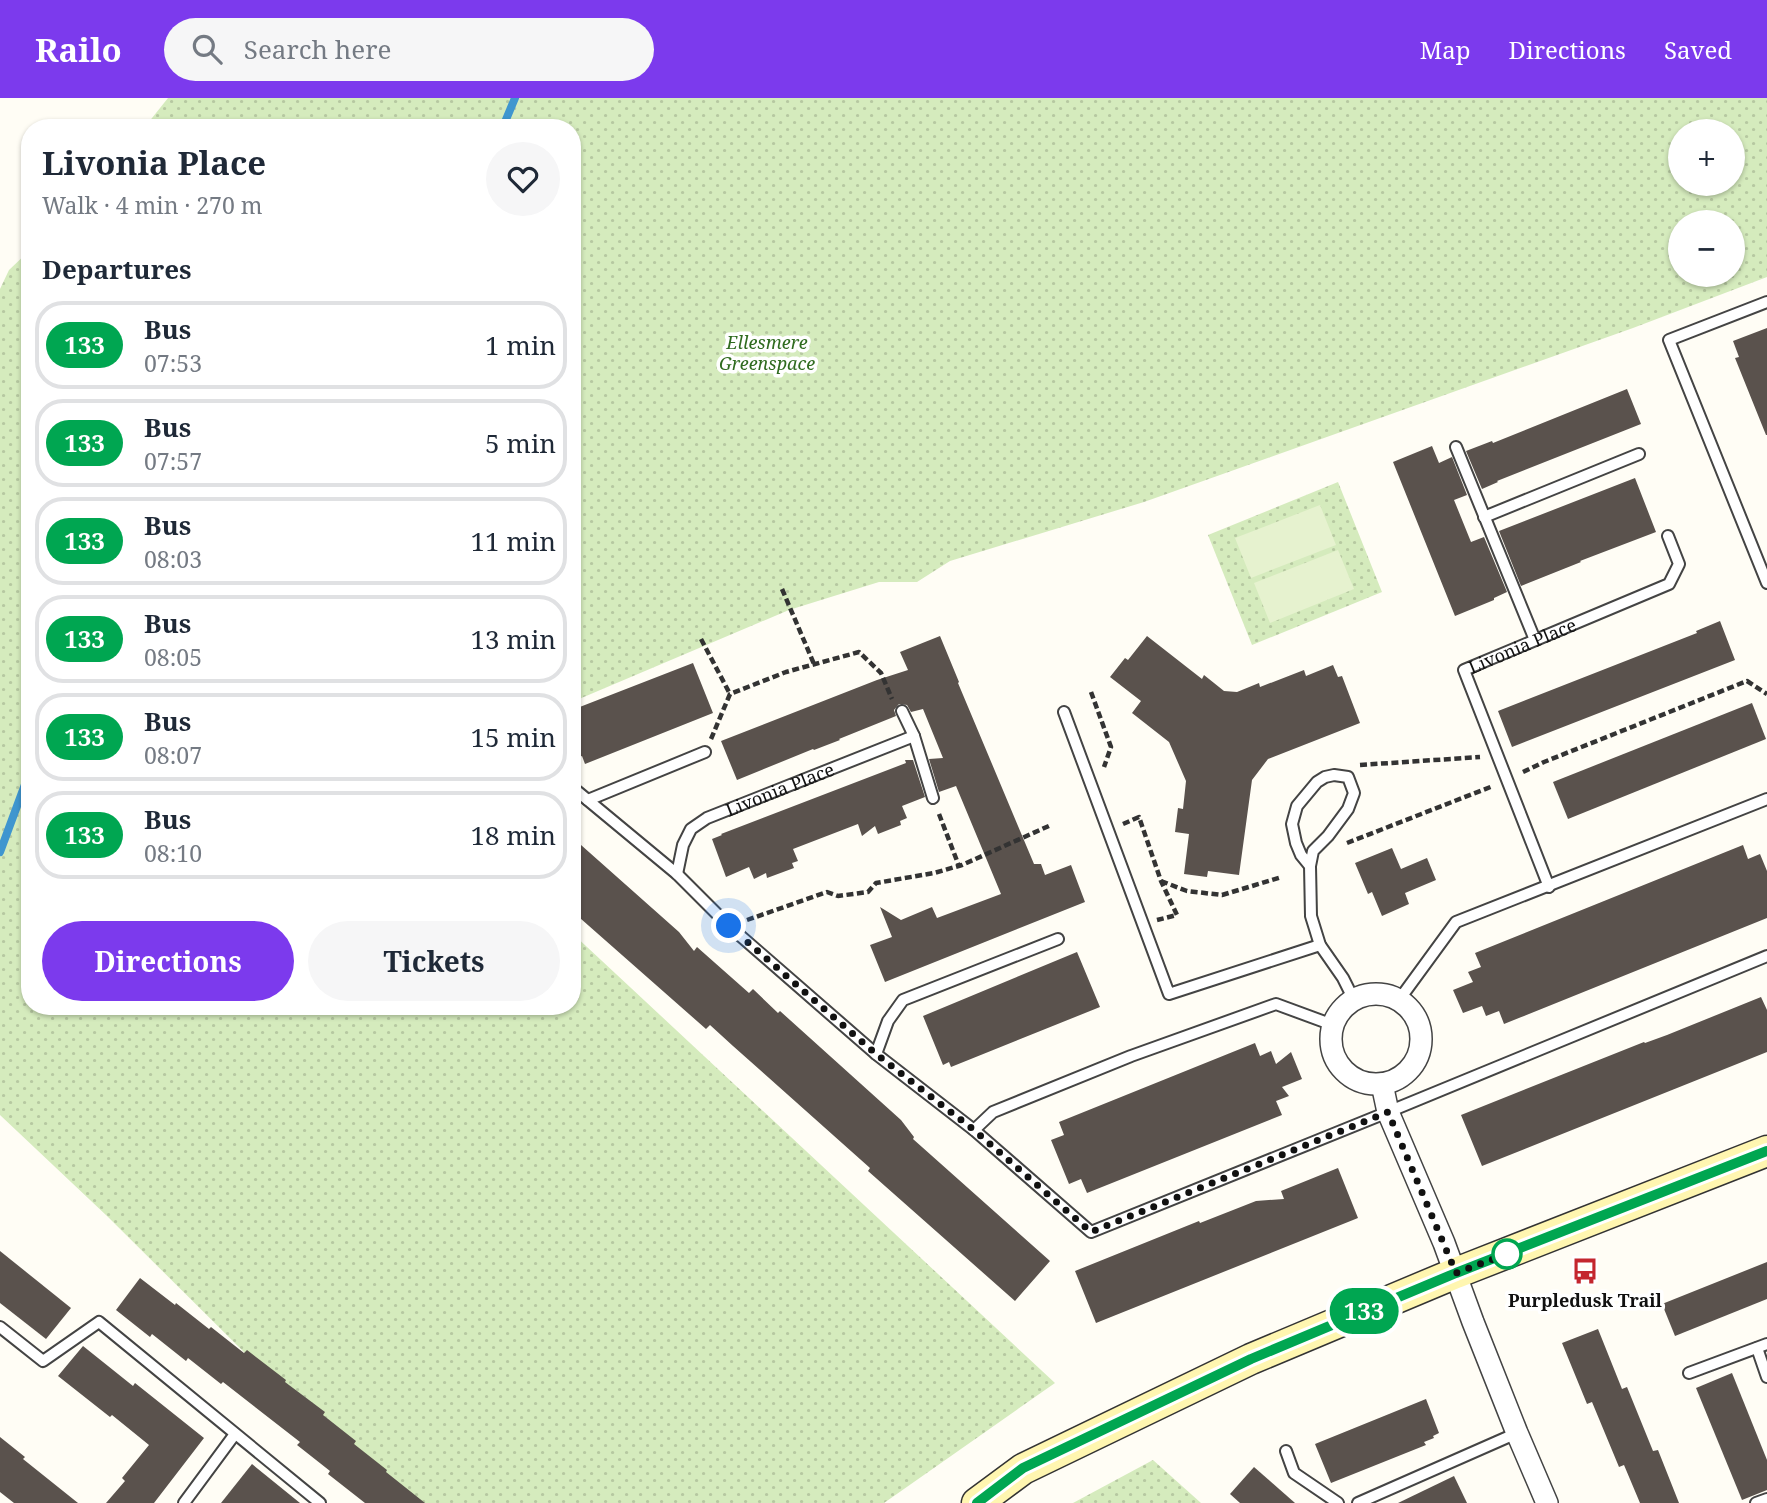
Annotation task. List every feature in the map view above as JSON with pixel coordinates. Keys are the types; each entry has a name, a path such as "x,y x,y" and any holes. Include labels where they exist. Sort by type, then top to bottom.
{"main road":[{"path":"977,1503 1023,1468 1238,1364 1456,1273 1767,1151"}],"street":[{"path":"1368,994 1384,994 1399,1000 1417,1021 1421,1034 1415,1061 1407,1072 1382,1084 1367,1084 1353,1078 1341,1068 1333,1055 1331,1040 1337,1015 1344,1006 1368,994"},
{"path":"1382,1084 1388,1112 1456,1273 1473,1322 1547,1503"}],"lane":[{"path":"1767,302 1669,340 1767,583"},
{"path":"1456,447 1535,640"},
{"path":"1484,517 1639,454"},
{"name":"Livonia Place","path":"1549,887 1464,670 1669,583 1679,564 1668,536"},
{"path":"902,712 914,736 933,798"},
{"path":"1064,712 1169,994 1320,945"},
{"name":"Livonia Place","path":"677,874 683,845 691,829 707,818 914,736"},
{"path":"588,800 705,752"},
{"path":"1310,866 1296,843 1292,824 1297,806 1317,782 1325,777 1348,777 1354,793 1349,809 1313,851 1310,866 1311,916 1320,945 1343,978 1354,1000"},
{"path":"581,794 677,874 729,926 876,1054 974,1130 1091,1232 1767,956"},
{"path":"1399,1000 1456,922 1767,799"},
{"path":"876,1054 888,1021 903,1000 1058,939"},
{"path":"974,1130 993,1112 1131,1056 1276,1003 1333,1025"},
{"path":"0,1327 44,1361 99,1322 320,1503"},
{"path":"1689,1373 1762,1346 1767,1377"},
{"path":"1358,1503 1517,1433"},
{"path":"184,1503 235,1434"},
{"path":"1286,1451 1294,1473 1338,1503"},
{"path":"1756,1503 1767,1499"}],"path":[{"path":"782,589 814,664"},
{"path":"701,639 730,694"},
{"path":"705,752 730,694 786,672 859,652 881,673 893,701 902,712"},
{"path":"1347,843 1747,681 1767,694"},
{"path":"1091,691 1111,747 1095,795"},
{"path":"1355,765 1498,757"},
{"path":"933,798 959,866"},
{"path":"1108,830 1139,817 1161,881 1177,915 1143,924"},
{"path":"729,926 827,891 838,896 868,892 876,883 959,866 1051,825"},
{"path":"1161,881 1187,891 1222,895 1282,877"}],"green space":[{"name":"Ellesmere Greenspace","path":"168,98 1767,98 1767,277 1745,285 1745,210 1668,210 1668,287 1741,287 1144,502 950,561 917,582 879,582 789,610 581,698 581,119 151,119"},
{"path":"21,259 21,1015 581,1015 581,941 1055,1383 884,1503 396,1503 107,1216 0,1115 0,289 9,270"},
{"path":"1338,482 1382,592 1252,645 1208,535"},
{"path":"1320,505 1336,545 1251,578 1235,538"},
{"path":"1338,550 1354,589 1270,623 1254,583"},
{"path":"1153,1460 1201,1503 1073,1503"}],"building":[{"path":"1767,328 1766,435 1735,358 1739,357 1733,341"},
{"path":"1627,389 1641,424 1482,489 1466,451 1492,441 1493,443"},
{"path":"1432,446 1439,463 1452,457 1467,495 1454,500 1471,542 1484,537 1507,592 1455,616 1393,462"},
{"path":"1635,478 1656,532 1521,586 1499,531"},
{"path":"1720,621 1735,660 1512,747 1498,711 1697,633 1696,631"},
{"path":"940,636 1034,864 1041,864 1045,875 1071,865 1085,902 885,982 870,945 892,937 880,907 901,920 932,907 937,918 1001,894 956,786 939,792 929,759 943,758 923,709 911,712 907,705 899,704 894,710 896,716 737,780 721,741 908,670 900,652"},
{"path":"1147,636 1202,679 1204,675 1224,691 1237,692 1259,683 1260,687 1304,670 1306,676 1333,665 1338,677 1342,676 1360,723 1268,759 1252,780 1239,875 1208,871 1207,877 1184,874 1189,834 1175,832 1178,808 1183,809 1186,781 1169,742 1132,713 1141,701 1110,677"},
{"path":"693,663 713,713 585,764 581,756 581,707"},
{"path":"1752,703 1766,739 1568,819 1553,782"},
{"path":"905,760 913,760 925,797 902,806 907,818 900,821 901,825 878,834 875,826 862,836 858,824 793,849 798,861 792,863 794,868 767,878 766,873 754,879 749,867 726,877 712,839 906,763"},
{"path":"581,845 679,932 694,951 697,947 749,993 753,989 778,1013 780,1011 901,1120 913,1139 1050,1261 1015,1301 868,1171 870,1168 710,1025 706,1029 581,919"},
{"path":"1743,845 1748,859 1760,854 1767,871 1767,918 1504,1024 1499,1011 1486,1016 1482,1006 1463,1013 1453,990 1473,982 1468,972 1481,967 1475,953"},
{"path":"1392,848 1401,869 1427,858 1436,880 1405,893 1409,904 1382,916 1372,892 1368,894 1355,863"},
{"path":"1077,952 1100,1007 951,1067 949,1062 943,1065 923,1016"},
{"path":"1761,997 1767,1010 1767,1052 1482,1166 1461,1115"},
{"path":"1255,1043 1260,1056 1271,1051 1276,1064 1291,1052 1302,1079 1282,1087 1289,1096 1276,1101 1282,1115 1087,1193 1081,1179 1069,1184 1051,1140 1064,1135 1059,1122"},
{"path":"1338,1168 1358,1218 1096,1323 1075,1271 1256,1201 1284,1199 1281,1191"},
{"path":"0,1251 71,1308 46,1339 0,1303"},
{"path":"1767,1262 1767,1299 1675,1336 1662,1304"},
{"path":"140,1278 209,1329 211,1327 244,1353 247,1350 286,1380 285,1382 325,1412 323,1415 356,1441 354,1444 425,1503 365,1503 297,1445 300,1442 223,1382 221,1384 188,1358 186,1361 152,1334 150,1337 116,1310"},
{"path":"1598,1329 1622,1389 1627,1387 1653,1451 1658,1450 1679,1503 1640,1503 1624,1465 1619,1467 1592,1402 1587,1404 1562,1343"},
{"path":"83,1346 204,1438 154,1503 106,1503 125,1481 122,1478 149,1445 58,1376"},
{"path":"1732,1373 1767,1460 1767,1490 1742,1500 1696,1388"},
{"path":"1426,1399 1439,1433 1433,1436 1434,1438 1424,1442 1426,1445 1331,1483 1315,1444"},
{"path":"0,1437 78,1503 14,1503 0,1492"},
{"path":"252,1464 300,1503 221,1503"},
{"path":"1254,1467 1295,1503 1240,1503 1230,1494"},
{"path":"1454,1476 1467,1503 1398,1503"}],"waterway":[{"path":"506,119 515,98"},
{"path":"0,852 21,795"}],"bus line":[{"name":"133","path":"977,1503 1023,1468 1251,1359 1456,1273 1767,1151"}],"place":[{"name":"Purpledusk Trail","path":"1585,1271"}],"route":[{"path":"729,926 876,1054 974,1130 1091,1232 1388,1112 1456,1273 1507,1254"}]}
